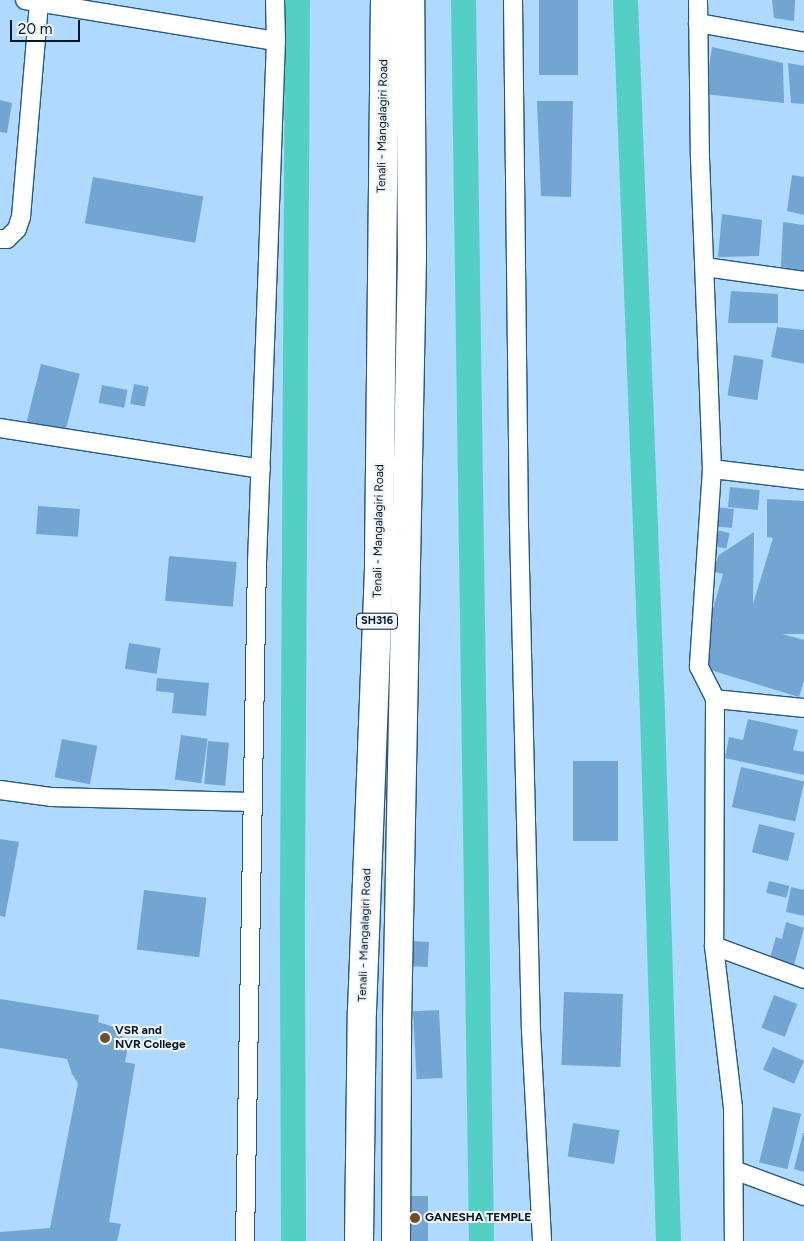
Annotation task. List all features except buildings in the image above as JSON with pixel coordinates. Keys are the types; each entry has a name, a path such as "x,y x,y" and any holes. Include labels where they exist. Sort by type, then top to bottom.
{"main road":[{"name":"Tenali - Mangalagiri Road","path":"359,1241 362,1010 379,552 384,0"},
{"name":"SH316","path":"396,1241 397,1024 412,257 410,0"}],"street":[{"path":"245,1241 254,802 256,563 276,41 275,0"},
{"path":"513,0 520,536 530,1010 542,1241"},
{"path":"698,0 700,158 712,469 699,667 715,699 714,946 733,1108 734,1241"},
{"path":"0,239 7,238 17,229 21,217 32,1 276,41"},
{"path":"698,23 804,42"},
{"path":"705,267 804,281"},
{"path":"0,428 260,470"},
{"path":"712,469 804,480"},
{"path":"715,699 804,708"},
{"path":"0,790 51,797 254,802"},
{"path":"714,946 804,979"},
{"path":"734,1170 804,1196"}],"waterway":[{"path":"293,1241 292,897 297,0"},
{"path":"463,0 481,1241"},
{"path":"625,0 652,714 668,1241"}],"place":[{"name":"VSR and NVR College","path":"105,1038"},
{"name":"GANESHA TEMPLE","path":"415,1218"}]}
